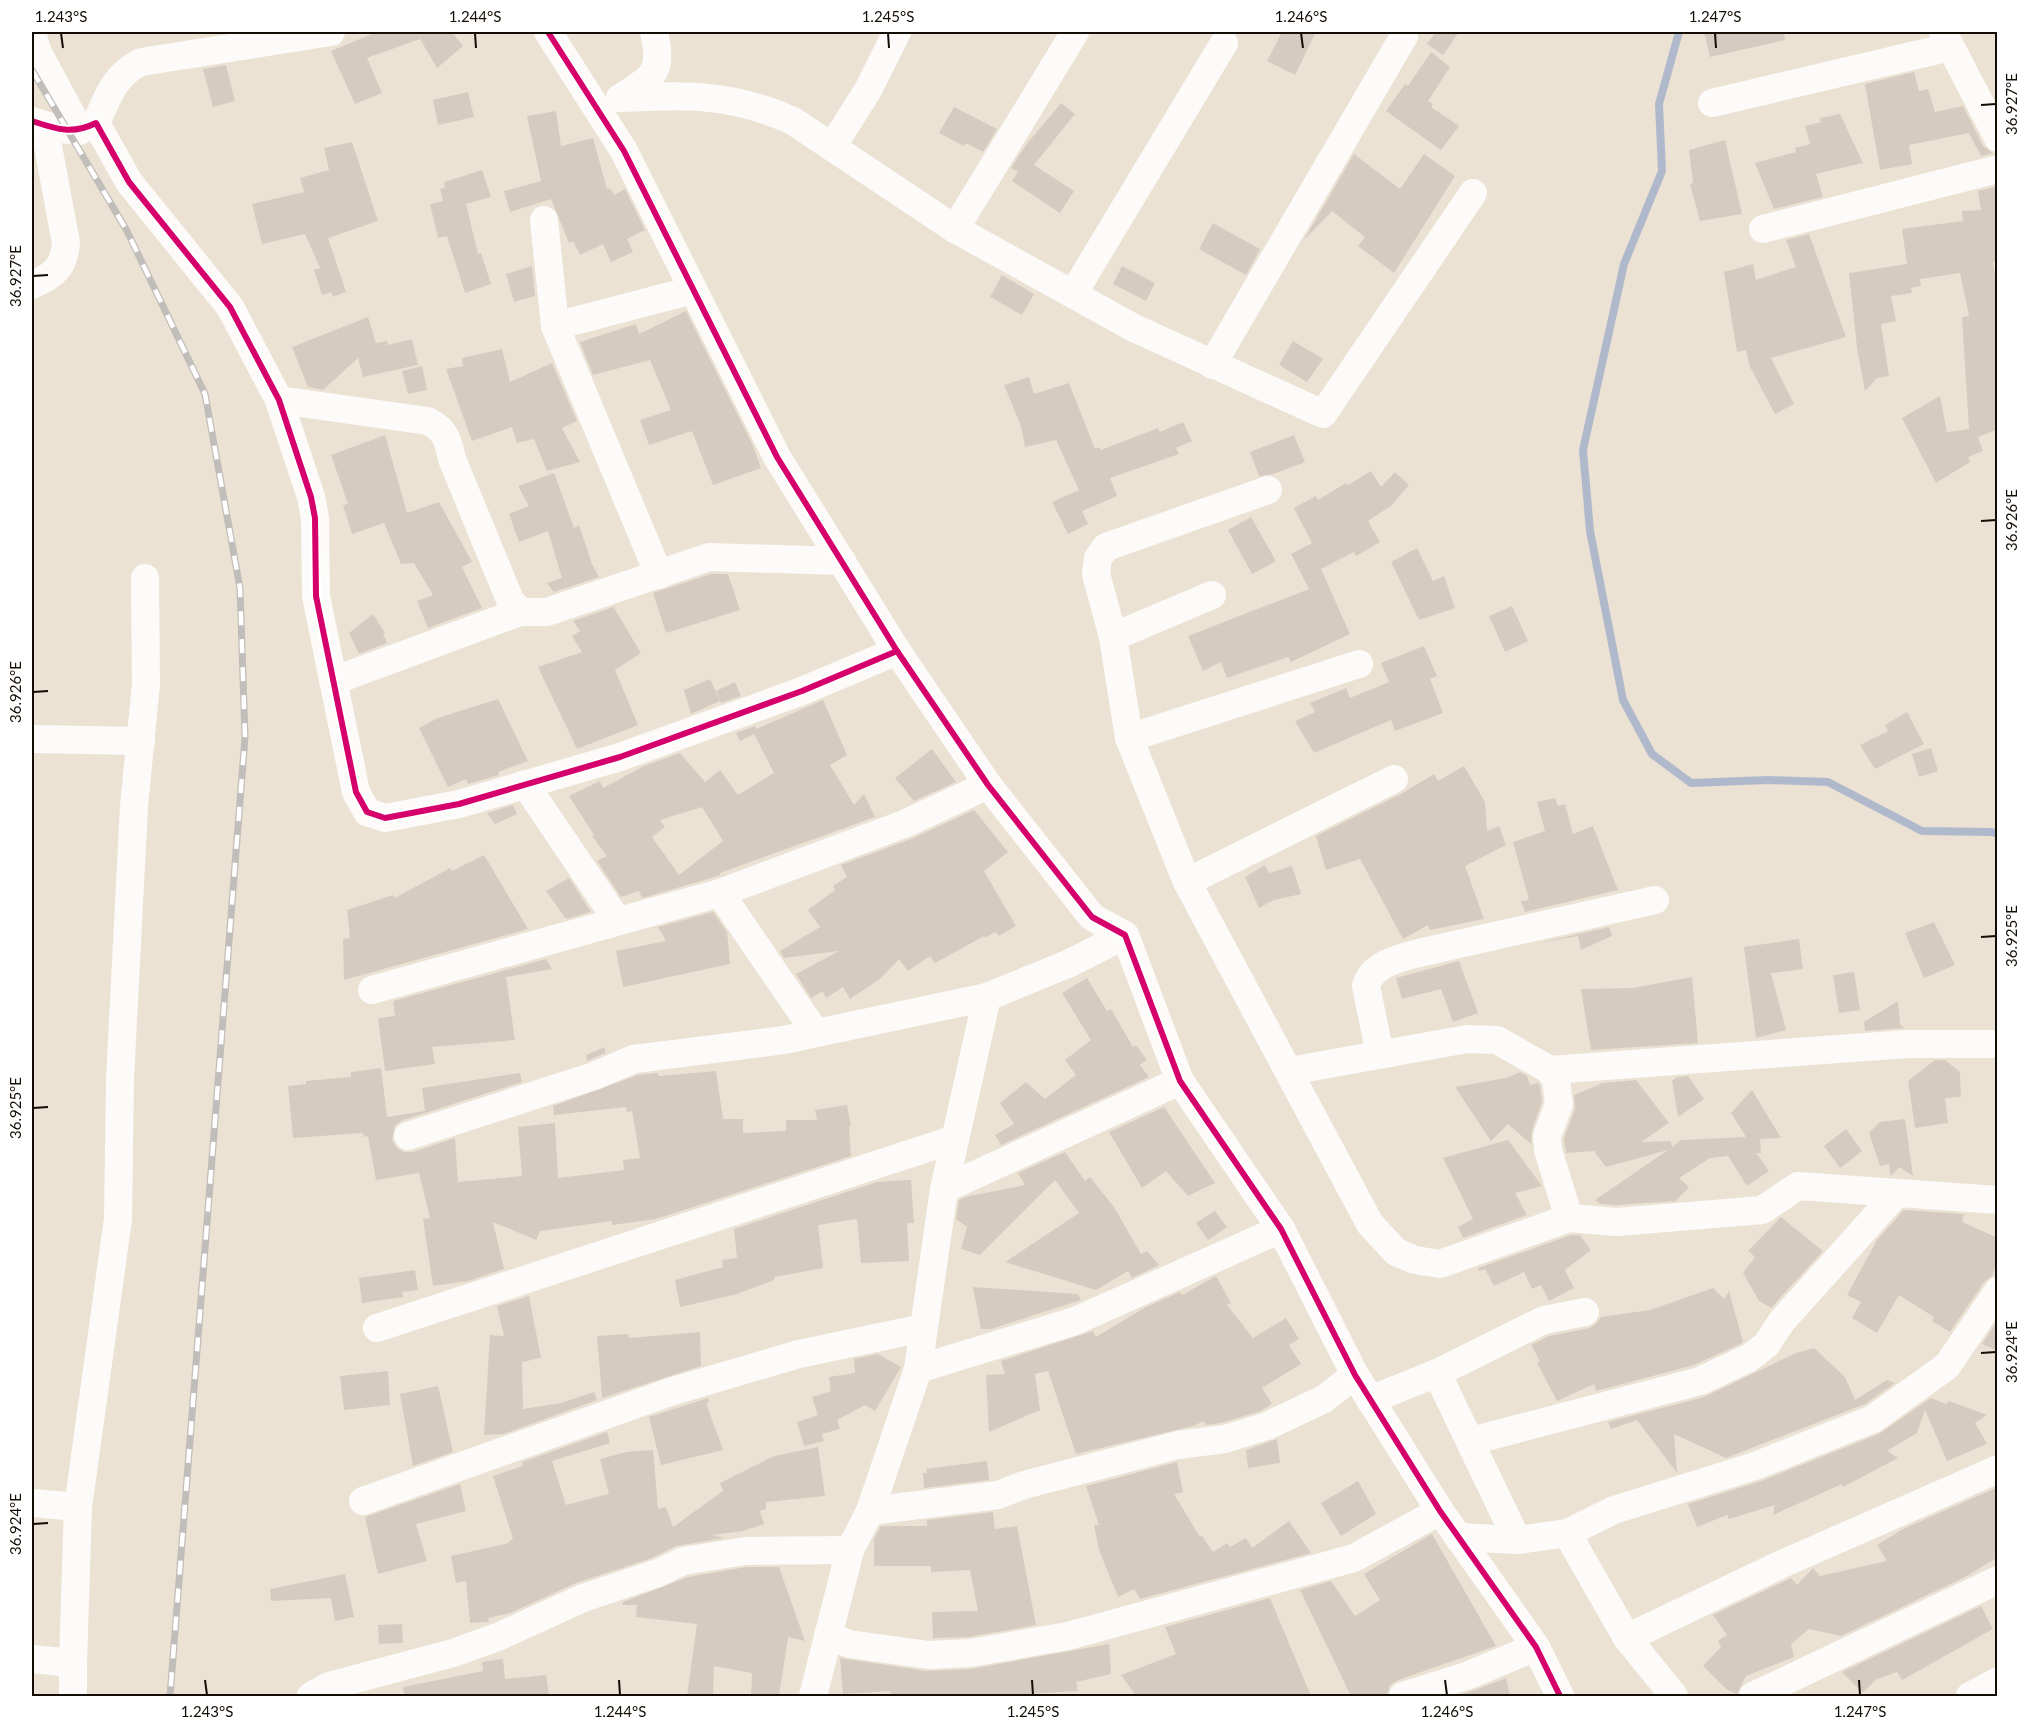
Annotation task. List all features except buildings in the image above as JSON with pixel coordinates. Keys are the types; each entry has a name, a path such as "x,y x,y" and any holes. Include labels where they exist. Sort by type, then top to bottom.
{"street":[{"path":"32,32 37,51 88,127 129,182 230,307 279,400 311,496 315,518 316,596 356,792 367,812 376,817 385,818 459,804 620,757 802,691 897,651"},
{"path":"88,127 113,83 130,67 141,62 331,32"},
{"path":"548,32 614,134 759,426 897,651 988,785 1092,917 1125,935 1180,1081 1281,1229 1355,1375 1440,1511 1536,1647 1560,1696"},
{"path":"614,134 620,99 652,77 657,63 654,32"},
{"path":"832,147 868,90 897,32"},
{"path":"955,228 1075,32"},
{"path":"1212,365 1404,36"},
{"path":"1712,103 1946,39 1998,138"},
{"path":"1073,294 1224,43"},
{"path":"620,99 688,95 763,107 793,121 955,228 1134,328 1323,414 1473,193"},
{"path":"32,285 52,276 65,260 38,123 88,127"},
{"path":"1763,229 1998,169"},
{"path":"544,220 555,326 659,575"},
{"path":"555,326 693,290"},
{"path":"279,400 428,421 440,428 448,437 452,459 510,600 520,612"},
{"path":"1268,490 1106,547 1098,558 1096,574 1113,637 1129,738 1187,882 1370,1224 1396,1252 1415,1260 1440,1264 1569,1218 1617,1222 1762,1210 1798,1186 1998,1200"},
{"path":"333,681 520,612 547,612 709,557 842,561"},
{"path":"73,1696 78,1508 118,1219 120,1079 134,806 146,684 145,578"},
{"path":"1113,637 1212,595"},
{"path":"1129,738 1359,664"},
{"path":"32,739 141,741"},
{"path":"1187,882 1394,779"},
{"path":"525,784 617,920"},
{"path":"372,990 720,893 904,824 988,785"},
{"path":"720,893 814,1032"},
{"path":"1380,1055 1366,986 1369,978 1386,964 1419,953 1655,900"},
{"path":"408,1136 594,1076 634,1059 784,1040 987,997 1070,963 1125,935"},
{"path":"813,1696 850,1550 870,1510 918,1370 944,1189 987,997"},
{"path":"1290,1071 1479,1038 1497,1040 1550,1070 1556,1080 1559,1104 1547,1136 1548,1150 1569,1218"},
{"path":"1550,1070 1885,1045 1998,1044"},
{"path":"944,1189 1180,1081"},
{"path":"377,1328 955,1139"},
{"path":"1471,1441 1700,1381 1749,1358 1766,1345 1782,1321 1896,1194"},
{"path":"918,1370 1075,1321 1281,1229"},
{"path":"1458,1537 1517,1540 1567,1533 1614,1509 1755,1466 1873,1419 1947,1366 1998,1291"},
{"path":"1370,1400 1437,1373 1544,1320 1585,1312"},
{"path":"363,1501 673,1391 798,1354 923,1328"},
{"path":"1437,1373 1517,1540"},
{"path":"870,1510 998,1495 1024,1485 1178,1444 1225,1439 1267,1425 1324,1399 1355,1375"},
{"path":"1627,1638 1782,1563 1998,1469"},
{"path":"32,1503 78,1508"},
{"path":"828,1635 849,1644 929,1655 970,1653 1068,1636 1354,1558 1440,1511"},
{"path":"1567,1533 1627,1638 1674,1696"},
{"path":"310,1696 329,1686 453,1653 583,1598 658,1573 683,1561 745,1551 850,1550"},
{"path":"1753,1696 1896,1626 1998,1580"},
{"path":"1403,1696 1469,1675 1536,1647"},
{"path":"32,1659 73,1664"},
{"path":"1970,1696 1998,1681"}],"waterway":[{"path":"1679,32 1659,104 1662,171 1624,264 1583,450 1590,531 1623,700 1652,754 1691,783 1768,780 1828,782 1922,831 1998,834"}],"railway":[{"path":"32,70 127,231 205,394 240,588 245,737 170,1696"}],"cycle path":[{"path":"548,32 624,151 777,457 897,651 988,785 1092,917 1125,935 1180,1081 1281,1229 1355,1375 1440,1511 1536,1647 1560,1696"},
{"path":"32,121 64,130 79,129 96,123 129,182 230,307 279,400 311,497 315,518 316,596 356,792 367,812 385,818 459,804 620,757 802,691 897,651"}]}
